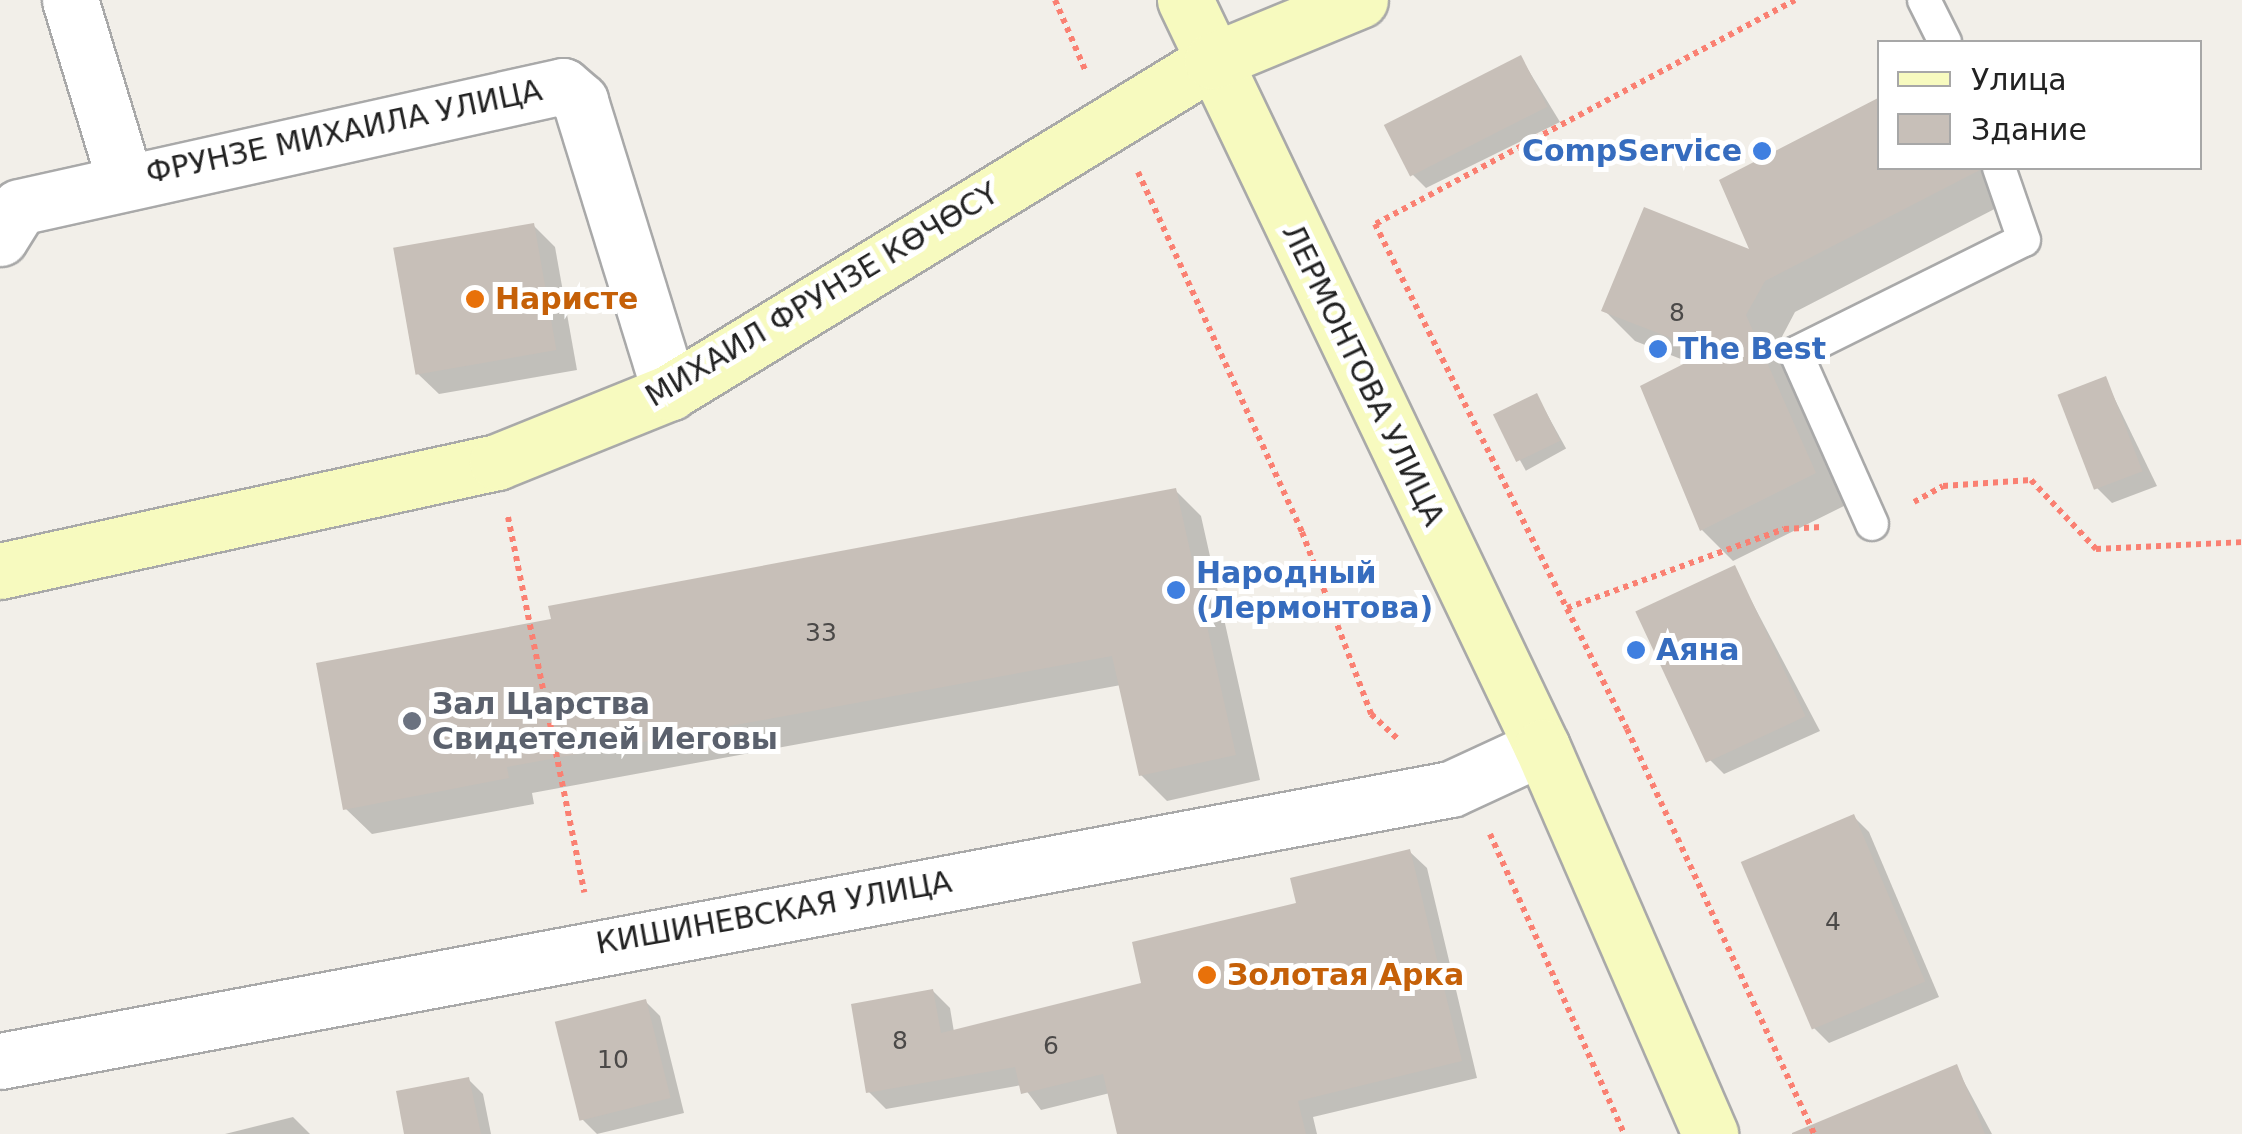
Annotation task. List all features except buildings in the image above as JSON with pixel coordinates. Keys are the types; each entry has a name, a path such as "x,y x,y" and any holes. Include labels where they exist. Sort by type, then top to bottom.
{"main road":[{"name":"ЛЕРМОНТОВА УЛИЦА","path":"1184,0 1542,747 1710,1134"},
{"name":"МИХАИЛ ФРУНЗЕ КӨЧӨСҮ","path":"0,570 497,462 670,392 1212,60 1360,0"}],"street":[{"path":"70,0 124,178"},
{"name":"ФРУНЗЕ МИХАИЛА УЛИЦА","path":"0,238 19,206 124,178 563,86 580,101 670,392"},
{"name":"КИШИНЕВСКАЯ УЛИЦА","path":"0,1061 594,946 1450,789 1542,747"}],"lane":[{"path":"1924,0 1943,40"},
{"path":"1872,524 1796,353 2024,240 2001,170"}],"path":[{"path":"1054,0 1108,122 1155,202 1271,462 1371,714 1484,822 1624,1134"},
{"path":"1795,0 1375,224 1627,729 1814,1134"},
{"path":"497,462 594,946"}],"place":[{"name":"CompService","path":"1762,151"},
{"name":"Наристе","path":"475,299"},
{"name":"The Best","path":"1658,349"},
{"name":"Народный (Лермонтова)","path":"1176,590"},
{"name":"Аяна","path":"1636,650"},
{"name":"Зал Царства Свидетелей Иеговы","path":"412,721"},
{"name":"Золотая Арка","path":"1207,975"}]}
